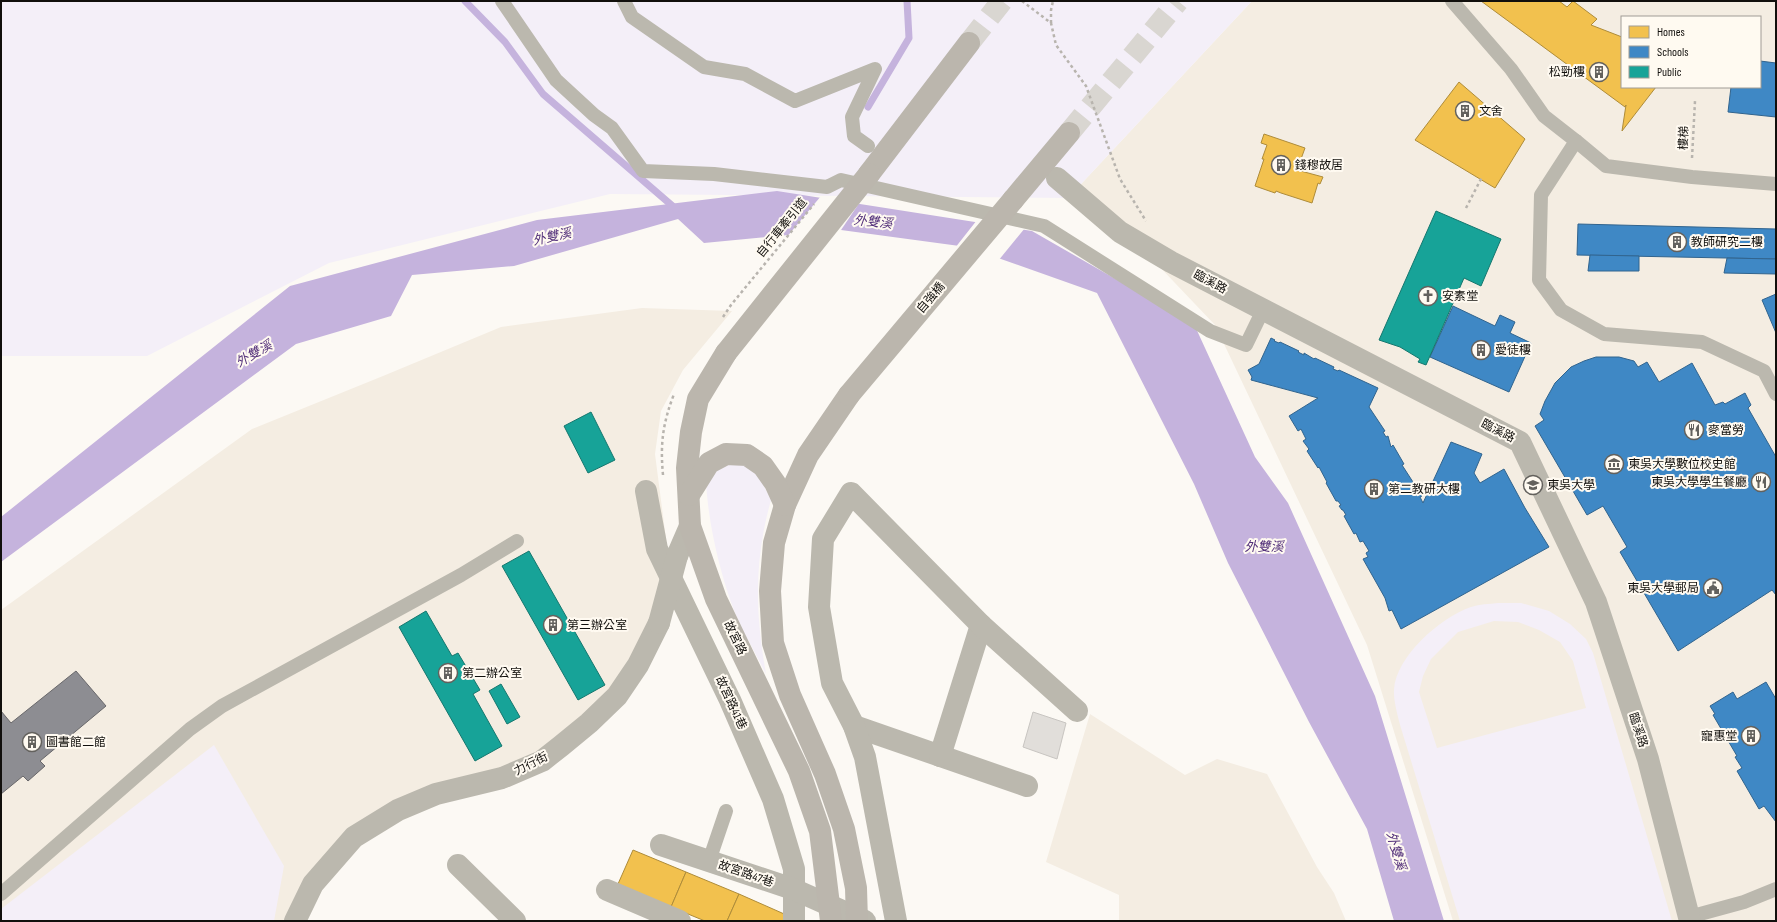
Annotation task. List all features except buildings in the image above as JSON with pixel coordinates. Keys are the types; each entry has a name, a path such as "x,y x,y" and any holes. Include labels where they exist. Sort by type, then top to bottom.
{"main road":[{"name":"故宮路","path":"830,913 820,831 799,771 716,599 690,526 687,468 691,432 698,399 726,353 869,174 969,43"},
{"name":"自強橋","path":"785,505 808,455 849,395 1069,133"},
{"path":"689,495 709,463 726,454 747,455 763,466 775,483 785,505 774,543 770,591 773,643 790,695 825,774 844,829 856,888 860,920"}],"street":[{"name":"臨溪路","path":"1057,178 1120,232 1171,262 1520,442 1596,602 1648,759 1690,919"},
{"name":"故宮路41巷","path":"646,491 657,549 730,700 773,799 794,869 794,921"},
{"path":"896,921 865,757 854,726 832,683 819,607 823,539 851,493 981,625 1076,711"},
{"name":"力行街","path":"296,921 313,884 354,837 398,810 436,794 502,778 542,761 561,746 616,696 638,665 658,623 677,556 690,526"},
{"path":"940,756 981,625"},
{"path":"854,726 1027,786"},
{"name":"故宮路47巷","path":"662,845 793,889 830,913 860,920"},
{"path":"458,865 515,921"},
{"path":"607,890 680,921"}],"lane":[{"path":"502,1 556,80 594,115 612,128 643,170 714,174 827,187 841,180 1044,226 1210,331 1246,345 1263,310"},
{"path":"624,1 632,18 704,67 745,74 795,101 875,69 852,117 854,136 868,146"},
{"path":"1452,1 1511,69 1544,116 1606,166 1692,177 1776,184"},
{"path":"1576,141 1541,195 1539,280 1562,310 1604,334 1702,342 1764,371 1776,394"},
{"path":"1,894 190,729 222,706 460,575 517,541"},
{"path":"709,861 726,811"},
{"path":"1690,919 1744,902 1776,889"}],"path":[{"path":"1022,1 1051,23"},
{"path":"1053,1 1051,23 1056,45 1086,86 1120,179 1148,223"},
{"name":"樓梯","path":"1692,177 1695,101"},
{"path":"1466,208 1482,177"},
{"name":"自行車牽引道","path":"752,280 816,200"}],"shaded area":[{"path":"1,1 1252,1 1068,198 610,194 329,263 147,356 1,356"},
{"name":"東吳大學","path":"1252,1 1776,1 1776,921 1453,921 1367,645 1215,325 1135,241 1068,198"},
{"path":"642,308 732,311 683,370 661,411 655,454 666,539 655,614 620,684 558,740 501,774 359,822 292,921 1,921 1,610 252,429 501,327"},
{"path":"742,461 756,470 771,500 765,522 759,565 758,586 758,607 762,651 766,674 735,613 724,582 712,531 707,497 706,481 722,466"},
{"path":"1495,603 1521,603 1549,611 1570,624 1586,639 1593,653 1672,921 1460,921 1401,727 1394,698 1394,690 1397,677 1403,664 1411,652 1434,629 1459,612 1471,607","holes":["1494,621 1518,622 1539,630 1560,642 1573,661 1586,708 1437,748 1419,692 1423,676 1431,659 1458,632"]},
{"path":"1090,714 1185,775 1217,759 1267,774 1317,867 1334,893 1346,921 1119,921 1119,895 1046,862"},
{"path":"214,745 284,866 274,921 1,921 1,909"}],"water":[{"name":"外雙溪","path":"777,191 1032,231 1194,324 1255,457 1288,503 1375,696 1444,921 1394,921 1367,829 1309,722 1228,563 1194,484 1097,293 967,247 841,230 704,243 678,219 514,266 412,275 391,316 296,344 1,562 1,517 290,286 537,220"}],"pier":[{"path":"821,196 860,202 839,233 786,238"},
{"path":"977,220 1025,228 998,261 966,249 955,248"}],"waterway":[{"path":"465,1 505,42 543,94 676,209"},
{"path":"868,107 909,38 907,1"}],"tunnel":[{"path":"969,43 1002,1"},
{"path":"1069,133 1178,1"}],"place":[{"name":"松勁樓","path":"1599,72"},
{"name":"文舍","path":"1465,111"},
{"name":"錢穆故居","path":"1281,165"},
{"name":"教師研究二樓","path":"1677,242"},
{"name":"安素堂","path":"1428,296"},
{"name":"愛徒樓","path":"1481,350"},
{"name":"麥當勞","path":"1694,430"},
{"name":"東吳大學數位校史館","path":"1614,464"},
{"name":"東吳大學學生餐廳","path":"1761,482"},
{"name":"東吳大學","path":"1533,485"},
{"name":"第二教研大樓","path":"1374,489"},
{"name":"東吳大學郵局","path":"1713,588"},
{"name":"第三辦公室","path":"553,625"},
{"name":"第二辦公室","path":"448,673"},
{"name":"寵惠堂","path":"1751,736"},
{"name":"圖書館二館","path":"32,742"}]}
